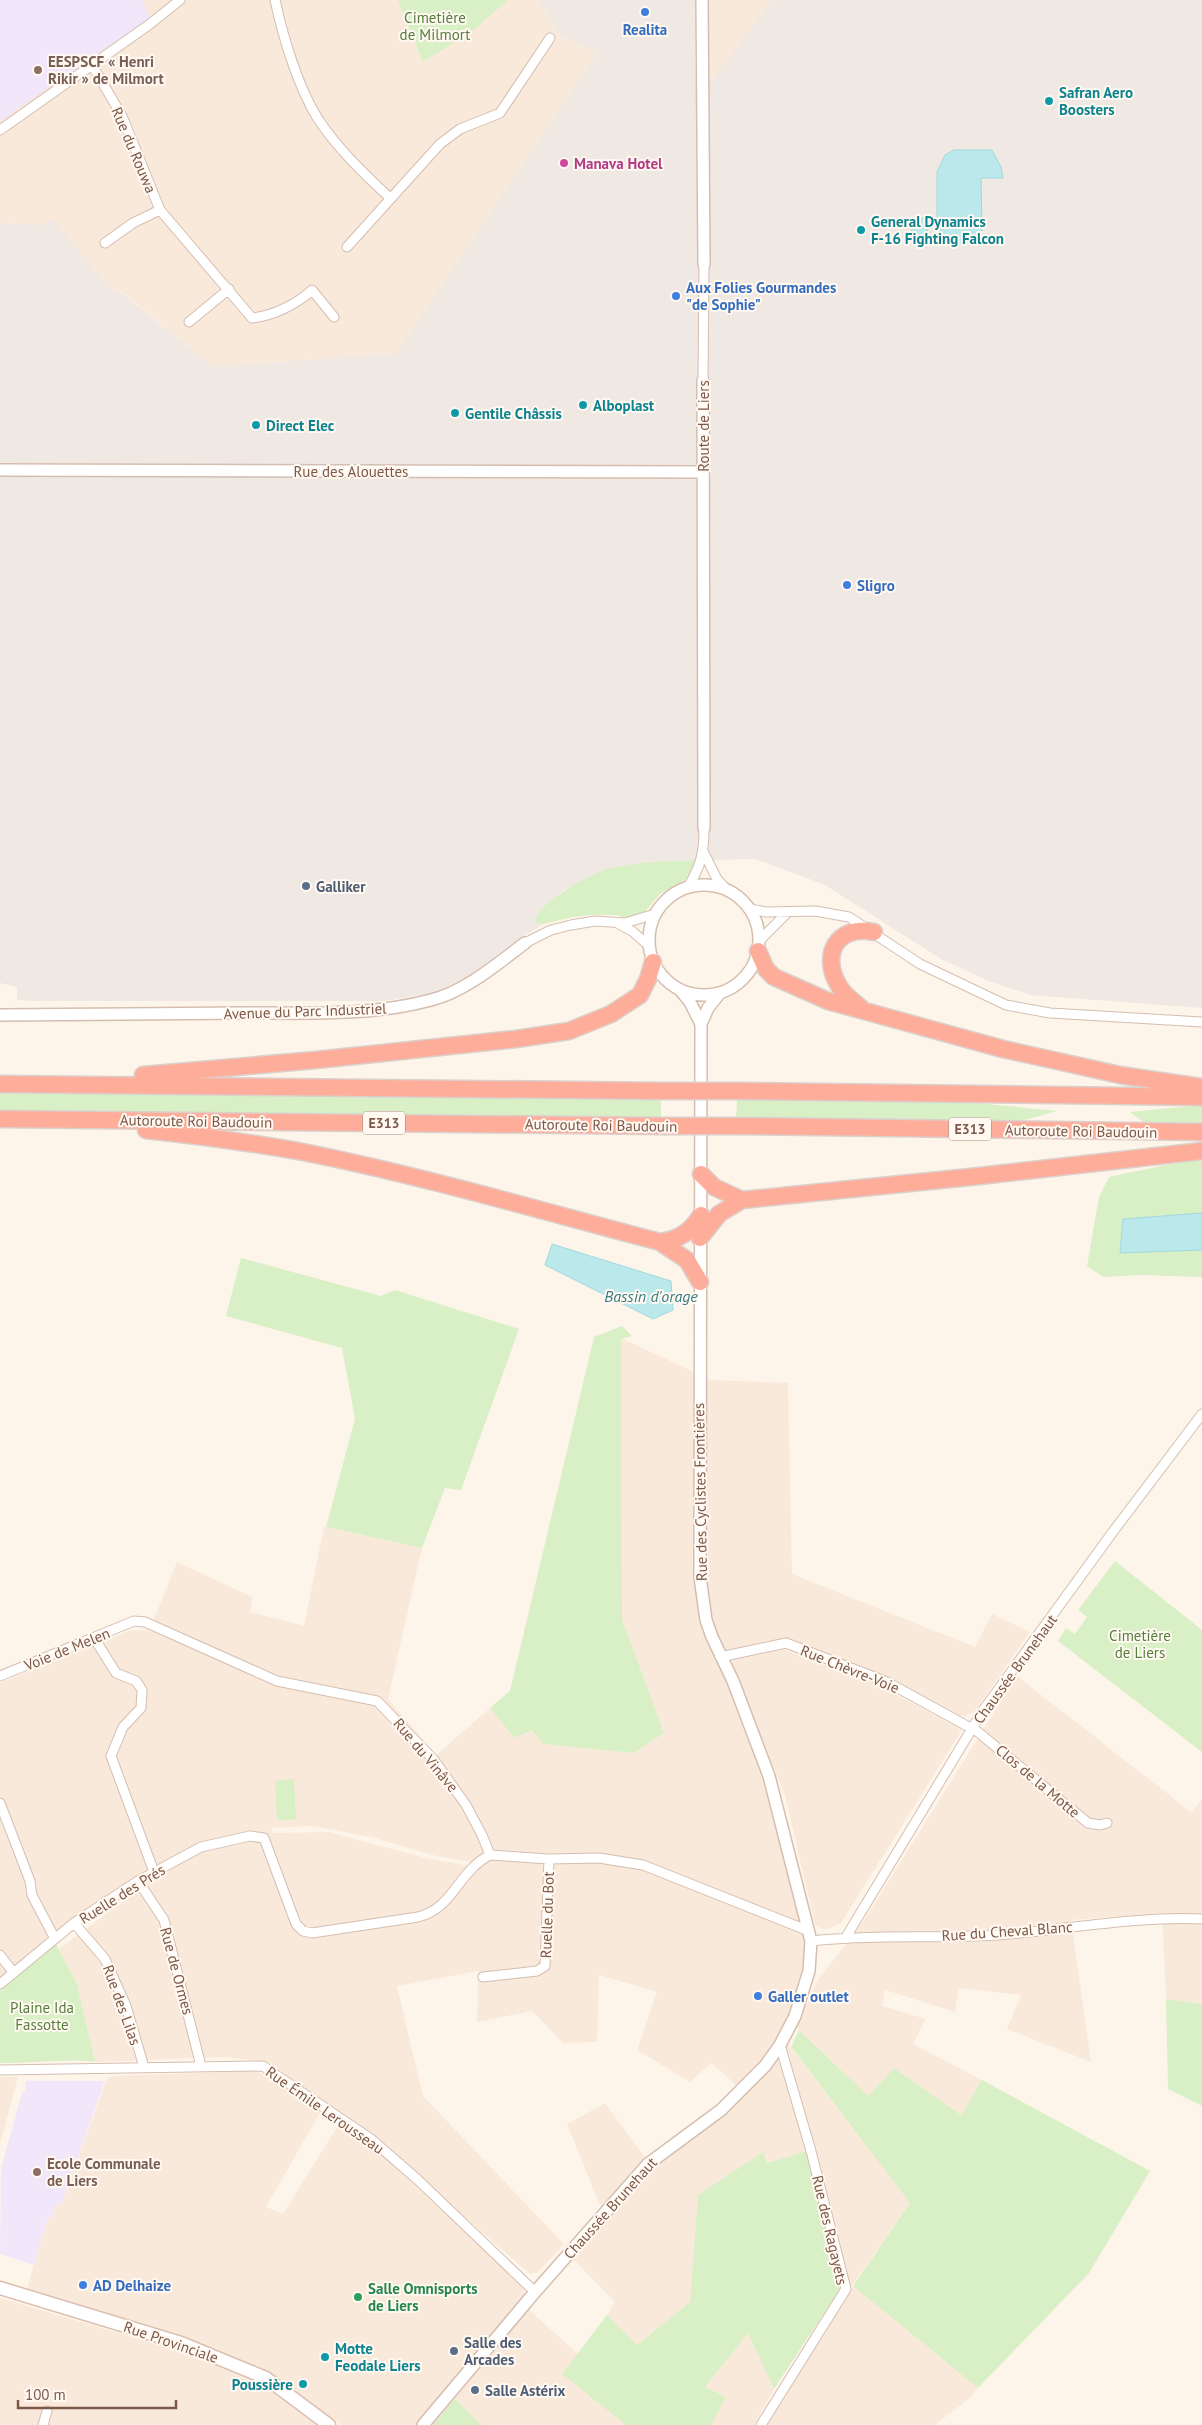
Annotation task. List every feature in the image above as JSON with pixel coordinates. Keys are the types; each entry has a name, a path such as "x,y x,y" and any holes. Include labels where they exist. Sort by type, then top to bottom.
{"highway":[{"path":"867,1012 849,999 839,987 832,972 831,958 834,947 844,935 854,930 874,932"},
{"path":"759,946 766,969 779,980 828,1001 1054,1061 1120,1075 1202,1087"},
{"path":"115,1084 141,1076 326,1059 516,1039 569,1031 611,1014 640,995 653,962"},
{"path":"0,1084 1202,1097"},
{"name":"Autoroute Roi Baudouin","path":"0,1119 1202,1132"},
{"path":"105,1120 138,1129 220,1138 312,1154 387,1171 660,1242 687,1260 700,1282"},
{"path":"700,1238 719,1214 742,1200 1202,1151"},
{"path":"701,1174 714,1187 742,1200"},
{"path":"660,1242 685,1234 694,1226 701,1214"}],"main road":[{"name":"Rue Provinciale","path":"0,2288 181,2342 266,2378 329,2425"}],"street":[{"path":"0,130 150,24 180,0"},
{"path":"275,0 294,66 318,118 350,159 390,198"},
{"name":"Route de Liers","path":"688,887 695,876 704,853 702,0"},
{"path":"347,247 440,144 460,129 500,113 550,38"},
{"name":"Rue du Rouwa","path":"92,65 122,116 160,210 252,318 265,316 278,309 298,303 312,290 334,317"},
{"name":"Rue du Rouwa","path":"105,243 132,223 160,210"},
{"path":"189,322 228,288"},
{"name":"Rue des Alouettes","path":"0,470 702,472"},
{"name":"Route de Liers","path":"704,853 718,879 726,889"},
{"path":"759,946 756,921 750,909 742,900 726,889 711,885 688,887 675,892 663,902 655,914 650,928 649,946 653,962 664,979 681,990 700,996 720,993 738,984 745,978 751,970 759,946 788,912"},
{"path":"750,909 788,912 815,911 840,915 855,920 920,964 1006,1004 1050,1013 1202,1022"},
{"name":"Avenue du Parc Industriel","path":"0,1015 336,1012 392,1008 433,1000 463,986 491,969 525,943 551,930 595,922 619,924 655,914"},
{"name":"Avenue du Parc Industriel","path":"619,924 632,931 649,946"},
{"name":"Rue des Cyclistes Frontières","path":"681,990 690,1002 701,1024"},
{"name":"Rue des Cyclistes Frontières","path":"720,993 708,1008 701,1024 700,1577 706,1620 720,1656 733,1681 769,1776 810,1936"},
{"name":"Chaussée Brunehaut","path":"846,1937 972,1728 1112,1533 1202,1414"},
{"name":"Voie de Melen","path":"0,1676 134,1621"},
{"name":"Rue du Vinâve","path":"134,1621 156,1626 277,1681 377,1701 434,1760 466,1805 490,1854"},
{"path":"94,1638 116,1673 136,1681 144,1696 141,1708 123,1727 111,1756 154,1872"},
{"name":"Rue Chèvre-Voie","path":"720,1656 786,1643 887,1682 972,1728"},
{"name":"Clos de la Motte","path":"972,1728 1088,1823 1100,1825 1107,1823"},
{"path":"0,1803 30,1882 32,1895 55,1938"},
{"name":"Ruelle des Prés","path":"0,1984 74,1923 138,1881 201,1847 260,1836 269,1846 296,1924 303,1931 312,1933 418,1917 431,1913 444,1903 473,1865 490,1854"},
{"path":"490,1854 549,1859 599,1858 643,1864 810,1936"},
{"name":"Ruelle du Bot","path":"483,1978 537,1971 545,1966 549,1859"},
{"name":"Rue de Ormes","path":"138,1881 164,1920 200,2066"},
{"name":"Rue du Cheval Blanc","path":"810,1936 997,1934 1100,1924 1202,1919"},
{"name":"Rue des Lilas","path":"74,1923 105,1958 126,2006 144,2067"},
{"name":"Chaussée Brunehaut","path":"423,2425 535,2292 648,2164 722,2110 765,2066 780,2045 795,2016 809,1970 810,1936"},
{"path":"0,1955 13,1972"},
{"name":"Rue des Ragayets","path":"761,2425 846,2289 811,2151 780,2045"},
{"name":"Rue Émile Lerousseau","path":"0,2070 263,2066 371,2139 418,2180 535,2292"},
{"path":"43,2425 47,2411"}],"shaded area":[{"path":"0,0 398,0 423,62 476,28 508,0 539,0 559,36 597,54 398,353 214,367 119,290 114,293 52,220 44,225 0,223"},
{"name":"EESPSCF « Henri Rikir » de Milmort","path":"0,0 142,0 150,18 0,121"},
{"path":"539,0 695,0 695,79 714,78 772,0 1202,0 1202,1008 1030,995 991,982 941,959 825,885 755,859 672,861 611,869 562,891 534,922 543,924 519,939 487,967 434,993 384,1001 36,1001 17,1000 17,987 0,983 0,223 44,225 52,219 114,293 118,290 214,367 397,353 597,54 559,36"},
{"path":"706,0 772,0 714,79 707,79"},
{"path":"621,1338 711,1380 788,1383 792,1574 975,1647 992,1614 1030,1632 975,1711 965,1716 955,1715 786,1643 721,1657 762,1755 809,1940 795,2016 742,2090 711,2063 690,2082 637,2050 657,1992 599,1975 597,2042 563,2043 532,2011 477,2022 478,1971 397,1986 423,2096 564,2244 538,2272 530,2274 381,2144 269,2062 225,2057 95,2062 77,1984 59,1949 160,1874 194,1855 192,1847 141,1875 70,1921 45,1939 0,1979 0,1683 131,1630 148,1630 175,1640 152,1624 177,1562 252,1597 251,1612 304,1626 324,1527 422,1548 388,1699 436,1755 490,1708 514,1738 532,1730 544,1744 634,1753 664,1733 622,1619","holes":["311,1826 371,1837 432,1855 469,1862 478,1867 430,1859 328,1832 274,1833 271,1828"]},
{"path":"785,1650 880,1686 962,1730 841,1923 825,1930 815,1925 785,1795 732,1663 736,1656"},
{"path":"1017,1676 1191,1812 1202,1799 1202,2004 1166,1999 1162,1913 1071,1920 1091,2062 1007,2029 1021,1995 959,1988 955,2012 885,1990 882,2006 926,2019 913,2044 982,2080 961,2115 894,2068 868,2096 796,2027 818,1980 861,1925"},
{"path":"788,2044 910,2203 848,2291 807,2151 767,2163 763,2152 698,2195 690,2302 637,2345 607,2315 615,2302 571,2257 609,2217 599,2203 567,2124 605,2103 652,2167 720,2119 784,2052 783,2047"},
{"path":"256,2071 279,2080 321,2111 266,2207 283,2214 339,2124 379,2152 518,2282 524,2290 523,2299 415,2425 341,2425 283,2383 233,2356 174,2333 26,2292 48,2217 52,2218 56,2203 61,2205 107,2079 112,2076"},
{"path":"0,2077 18,2077 0,2144"},
{"name":"Ecole Communale de Liers","path":"26,2081 105,2081 61,2205 56,2204 52,2218 48,2217 34,2265 0,2254 1,2168 22,2092 25,2091"},
{"path":"853,2286 978,2388 970,2398 935,2425 766,2425"},
{"path":"0,2298 184,2352 267,2388 317,2425 0,2425"},
{"path":"528,2309 578,2354 563,2374 626,2425 430,2425"},
{"path":"748,2333 774,2389 754,2425 711,2425 725,2397 705,2387"}],"green space":[{"name":"Cimetière de Milmort","path":"398,0 508,0 476,28 423,62"},
{"path":"696,860 690,877 660,894 643,914 628,919 617,915 592,915 543,924 534,922 538,914 555,897 579,882 602,871 632,864"},
{"path":"0,1093 661,1099 661,1119 0,1112"},
{"path":"737,1099 977,1103 1057,1111 1014,1123 736,1120"},
{"path":"1202,1106 1202,1126 1148,1125 1130,1112"},
{"path":"1202,1160 1202,1277 1140,1275 1103,1277 1087,1266 1099,1197 1109,1177 1166,1165"},
{"path":"241,1258 381,1296 395,1290 519,1329 461,1490 445,1488 422,1548 326,1527 355,1419 342,1348 226,1316"},
{"path":"622,1326 632,1336 621,1339 622,1619 664,1733 634,1753 543,1744 532,1730 514,1738 490,1708 510,1691 594,1337"},
{"name":"Cimetière de Liers","path":"1115,1561 1202,1630 1202,1752 1058,1641 1066,1628 1075,1634 1087,1617 1078,1610"},
{"path":"294,1779 296,1819 277,1820 275,1781"},
{"name":"Plaine Ida Fassotte","path":"55,1942 77,1984 95,2062 0,2063 0,1991"},
{"path":"1166,1999 1202,2004 1202,2106 1168,2089"},
{"path":"799,2030 868,2096 894,2068 961,2115 982,2080 1150,2171 1089,2273 978,2388 853,2286 910,2203 791,2047"},
{"path":"807,2151 840,2289 774,2389 748,2333 705,2387 726,2397 711,2425 626,2425 562,2374 607,2315 637,2345 690,2302 698,2195 763,2152 767,2163"},
{"path":"455,2399 481,2425 433,2425"}],"water":[{"path":"954,150 992,150 1001,167 1003,178 981,178 982,230 974,238 961,243 946,239 937,224 937,172 945,155"},
{"path":"922,218 927,221 926,237 921,242 912,241 909,233"},
{"path":"1202,1213 1202,1250 1120,1253 1123,1219"},
{"name":"Bassin d'orage","path":"552,1244 671,1281 673,1310 653,1319 545,1265"}],"place":[{"name":"Realita","path":"645,12"},
{"name":"EESPSCF « Henri Rikir » de Milmort","path":"38,70"},
{"name":"Safran Aero Boosters","path":"1049,101"},
{"name":"Manava Hotel","path":"564,163"},
{"name":"General Dynamics F-16 Fighting Falcon","path":"861,230"},
{"name":"Aux Folies Gourmandes \"de Sophie\"","path":"676,296"},
{"name":"Alboplast","path":"583,405"},
{"name":"Gentile Châssis","path":"455,413"},
{"name":"Direct Elec","path":"256,425"},
{"name":"Sligro","path":"847,585"},
{"name":"Galliker","path":"306,886"},
{"name":"Galler outlet","path":"758,1996"},
{"name":"Ecole Communale de Liers","path":"37,2172"},
{"name":"AD Delhaize","path":"83,2285"},
{"name":"Salle Omnisports de Liers","path":"358,2297"},
{"name":"Salle des Arcades","path":"454,2351"},
{"name":"Motte Feodale Liers","path":"325,2357"},
{"name":"Poussière","path":"303,2384"},
{"name":"Salle Astérix","path":"475,2390"}]}
